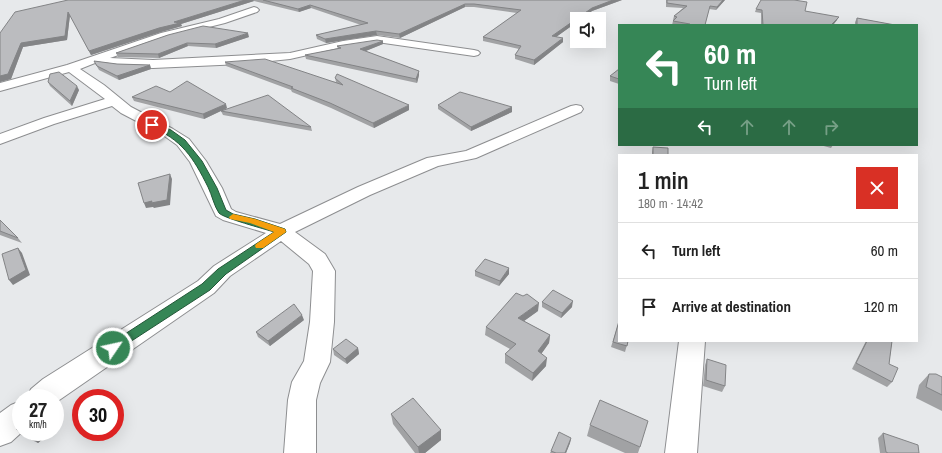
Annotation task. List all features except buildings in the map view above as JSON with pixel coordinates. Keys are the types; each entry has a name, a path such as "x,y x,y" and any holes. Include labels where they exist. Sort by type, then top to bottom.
{"street":[{"path":"0,87 71,68 165,35 222,21 254,10"},
{"path":"96,60 119,63 152,64 242,60 290,56 343,44 377,39 474,53"},
{"path":"71,68 126,110 168,132 183,142 198,161 213,188 223,212 230,216 252,221 282,232 317,259 324,271 322,322 317,362 306,382 302,400 300,453"},
{"path":"0,138 114,101"},
{"path":"52,389 206,287 222,271 290,226 364,191 433,162 470,155 576,109"},
{"path":"681,453 692,342"},
{"path":"0,432 12,422"}],"slow traffic":[{"path":"233,217 252,221 282,232 260,246"}],"route":[{"path":"113,348 206,287 222,271 282,232 252,221 230,216 223,212 213,188 198,161 183,142 168,132 152,125"}]}
